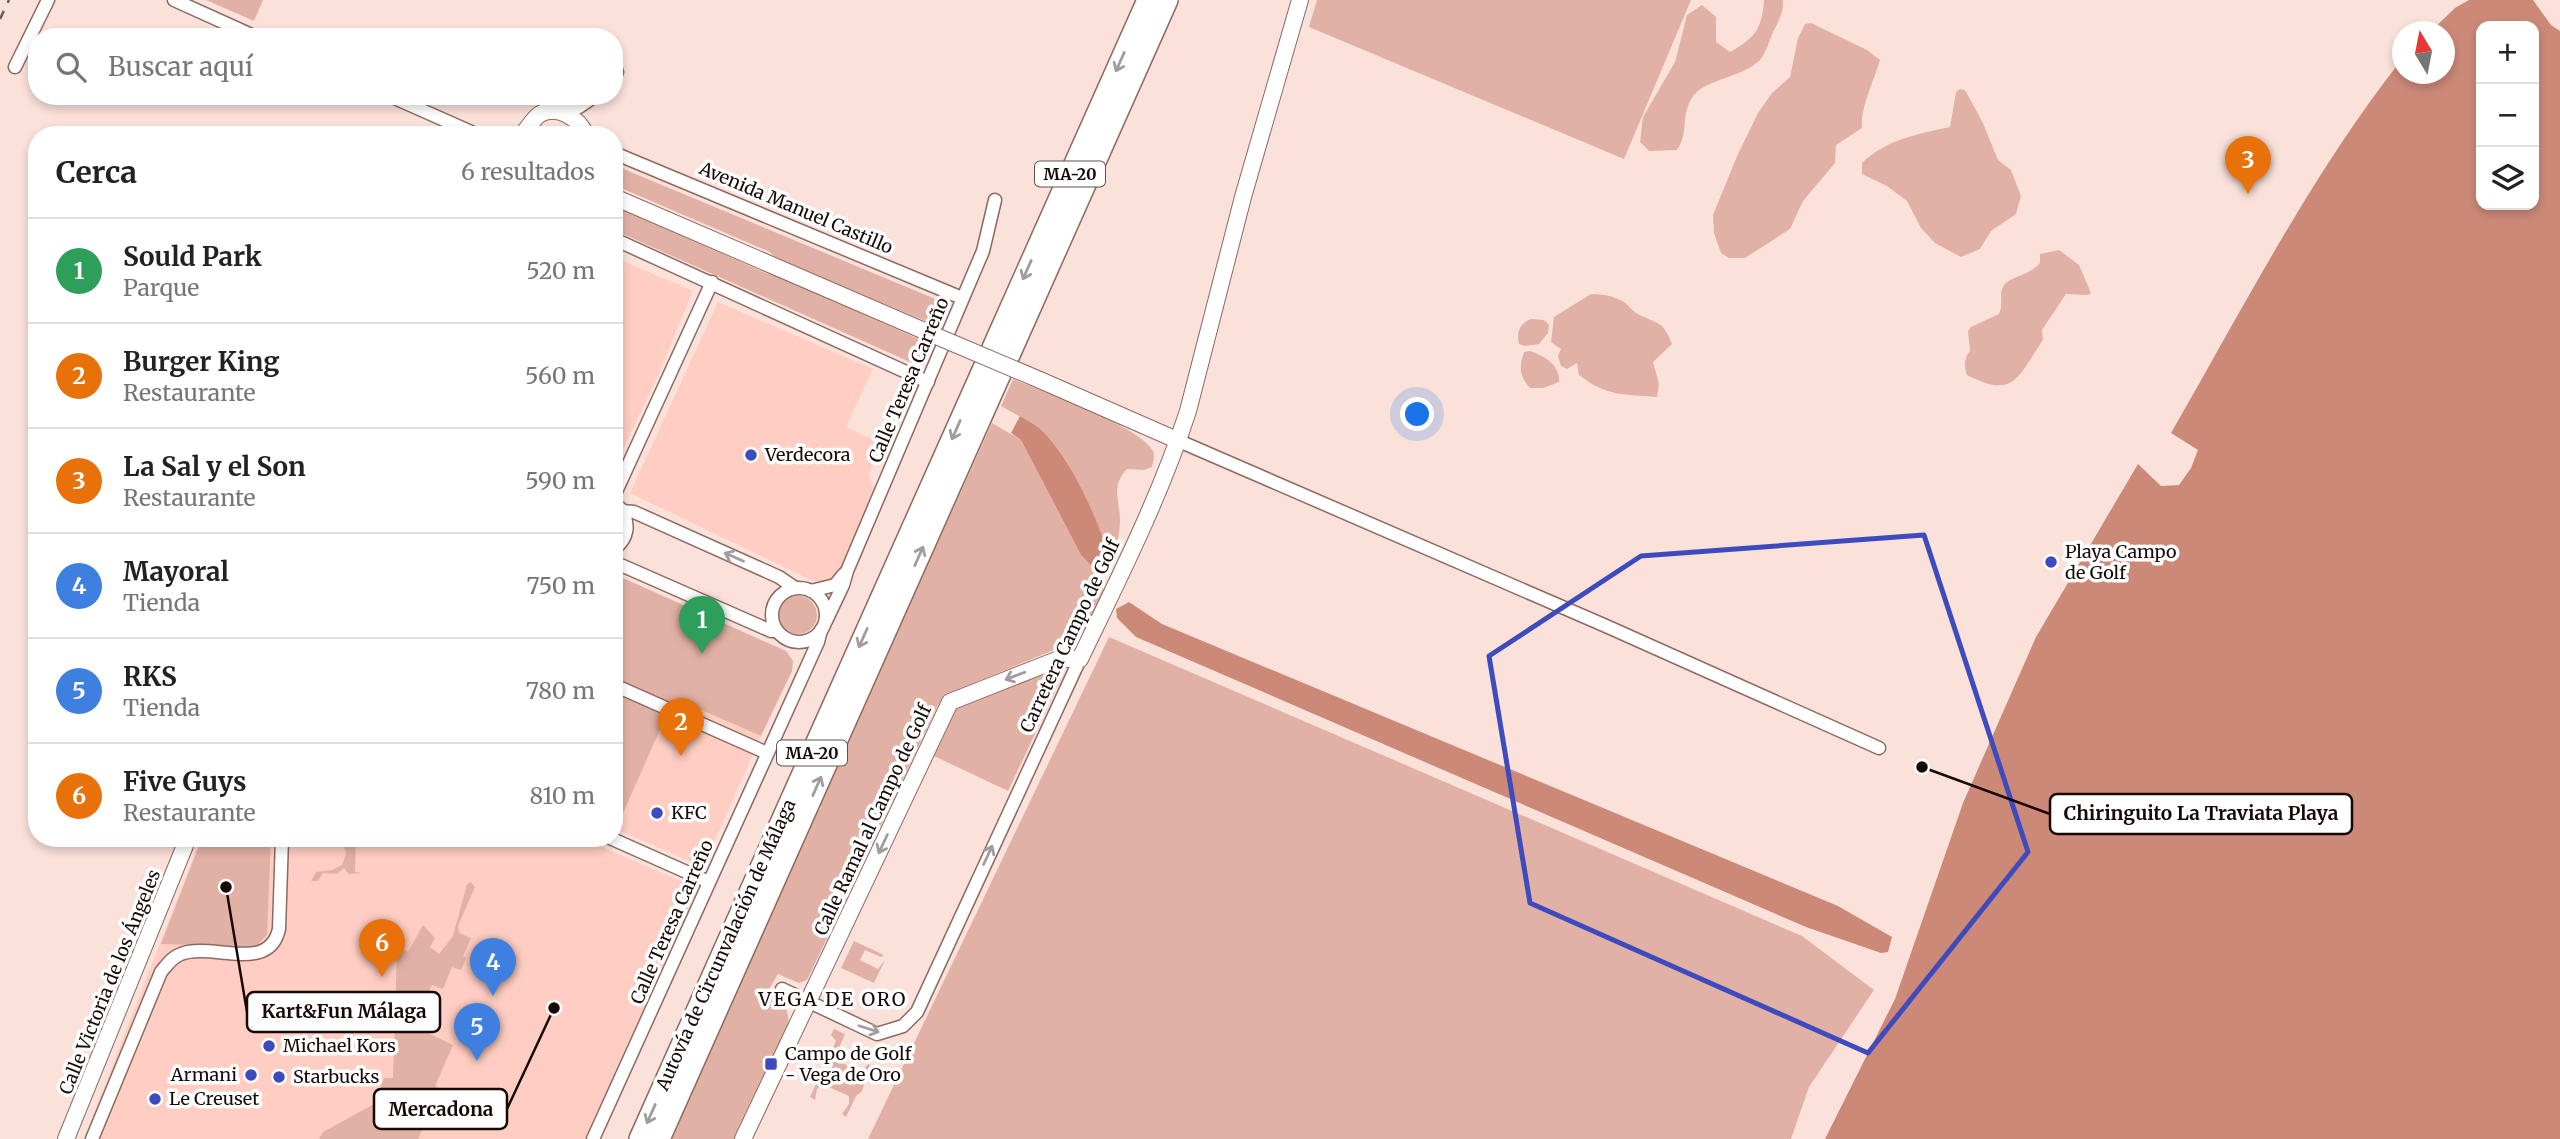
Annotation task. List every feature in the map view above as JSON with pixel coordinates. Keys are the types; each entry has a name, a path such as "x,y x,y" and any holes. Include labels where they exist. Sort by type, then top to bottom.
{"highway":[{"name":"Autovía de Circunvalación de Málaga","path":"659,1139 996,361 1148,0"},
{"name":"Autovía de Circunvalación de Málaga","path":"640,1139 996,361 1167,0"}],"street":[{"path":"34,28 48,0"},
{"path":"174,0 236,28"},
{"name":"Carretera Campo de Golf","path":"782,989 877,1034 903,1026 917,1012 1129,556 1179,441 1259,137 1300,0"},
{"path":"15,67 28,41"},
{"path":"410,105 456,126"},
{"path":"530,126 540,114 582,105"},
{"path":"585,126 590,105"},
{"path":"555,110 574,118 580,126"},
{"name":"Avenida Manuel Castillo","path":"623,157 962,298"},
{"name":"Calle Teresa Carreño","path":"593,1139 843,585 846,571 983,251 995,200"},
{"path":"623,201 1618,631 1879,748"},
{"path":"623,243 928,382"},
{"path":"623,476 712,282"},
{"path":"623,509 779,577 795,588 811,590 835,585 846,571"},
{"path":"623,519 627,528 623,539"},
{"path":"623,566 771,631 777,631"},
{"path":"795,588 779,597 774,604 773,623 777,631 792,641 799,652 802,664 800,681"},
{"path":"792,641 808,640 824,626 824,603 811,590"},
{"name":"Calle Ramal al Campo de Golf","path":"807,1002 950,702 1059,659 1080,659"},
{"path":"623,689 767,753"},
{"path":"623,844 709,882"},
{"name":"Calle Victoria de los Ángeles","path":"66,1139 184,847"},
{"path":"92,1139 160,972 171,960 183,953 258,953 270,948 277,940 282,847"},
{"path":"743,1139 807,1002"}],"highlighted area":[{"path":"1924,535 2028,852 1868,1053 1530,903 1489,656 1641,556"}],"shaded area":[{"path":"206,0 263,0 254,21"},
{"path":"1317,0 1691,0 1624,159 1309,27"},
{"path":"1764,0 1783,0 1783,4 1782,12 1760,60 1753,66 1707,85 1694,95 1689,102 1683,137 1677,150 1649,151 1640,142 1643,117 1675,62 1687,15 1702,5 1716,17 1716,42 1730,52 1756,32"},
{"path":"2469,0 2533,0 2551,25 2560,31 2560,1139 1825,1139 1895,999 1963,803 2036,637 2138,464 2161,486 2179,485 2191,468 2198,450 2171,433 2307,197 2392,73 2392,84 2455,84 2455,21 2441,21 2455,8"},
{"path":"1811,23 1867,50 1880,60 1865,103 1862,128 1836,145 1835,163 1803,201 1790,229 1745,258 1729,258 1721,253 1714,233 1713,215 1758,113 1772,93 1790,77 1798,38 1805,24"},
{"path":"1965,90 1982,121 1998,160 2011,170 2021,196 2016,214 1991,231 1980,249 1961,257 1935,243 1921,228 1907,201 1887,186 1862,174 1862,163 1892,143 1950,127 1956,92"},
{"path":"623,169 945,303 940,327 776,259 770,252 623,189"},
{"path":"623,210 932,345 919,366 623,234"},
{"path":"2059,250 2079,265 2091,293 2066,294 2042,330 2043,340 2014,380 1996,385 1967,375 1965,362 1970,351 1968,331 1999,314 2002,288 2007,282 2036,267 2040,263 2040,254"},
{"path":"623,261 693,291 623,450"},
{"path":"1591,294 1620,300 1665,330 1672,344 1653,362 1659,384 1657,397 1607,391 1579,375 1577,363 1567,369 1561,366 1558,356 1561,349 1551,342 1554,317"},
{"path":"718,302 873,369 846,427 882,444 869,474 874,490 838,573 829,581 811,580 630,493"},
{"path":"1531,319 1544,320 1549,325 1548,333 1539,344 1519,344 1520,328"},
{"path":"1530,351 1554,366 1559,382 1543,388 1530,388 1522,375 1521,367 1524,352"},
{"path":"1013,379 1111,421 1130,431 1153,451 1152,467 1144,470 1127,469 1119,482 1117,494 1120,526 1112,565 1083,495 1037,426 1001,406"},
{"path":"1020,416 1038,427 1073,473 1092,511 1112,565 1097,572 1081,555 1021,440 1011,433"},
{"path":"992,423 1021,440 1081,555 1097,572 1104,592 1084,631 1073,642 964,687 938,705 807,980 799,983 778,974 768,991 784,1005 788,1014 788,1025 734,1139 669,1139 815,813 821,808 819,804"},
{"path":"623,578 786,651 793,661 792,671 761,736 674,698 623,813"},
{"path":"798,596 812,601 817,615 812,629 798,634 784,629 779,615 784,601"},
{"path":"1129,602 1162,624 1838,906 1892,937 1888,952 1881,953 1806,927 1136,637 1117,618 1116,609"},
{"path":"1109,637 1802,936 1874,990 1809,1087 1791,1139 868,1139"},
{"path":"1057,668 1061,679 1008,791 934,756 956,709 960,706"},
{"path":"674,697 761,736 703,867 623,832 623,813"},
{"path":"198,847 602,847 697,888 585,1139 84,1139"},
{"path":"199,847 271,847 267,935 255,947 161,944"},
{"path":"344,847 356,847 355,872 362,873 349,874 344,868 337,874 323,873 318,881 311,881 316,872 332,870 342,865 346,854"},
{"path":"471,882 475,887 458,926 459,933 471,938 463,956 466,958 461,970 452,967 443,989 432,985 423,1005 437,1011 428,1033 453,1045 435,1086 445,1091 436,1113 425,1109 421,1119 426,1121 418,1139 319,1139 323,1132 374,1104 384,1078 393,1078 397,951 374,949 377,935 408,952 423,925 435,938 430,947 439,954 453,936 467,884"},
{"path":"854,941 884,955 881,957 865,950 860,960 878,969 885,960 874,983 841,968"},
{"path":"834,1029 845,1034 834,1059 861,1072 870,1065 862,1091 856,1096 846,1117 842,1114 849,1104 849,1096 822,1084 817,1089 815,1100 810,1097 836,1041 831,1035"}],"railway":[{"path":"0,19 9,0"}],"place":[{"name":"La Sal y el Son","path":"2248,194"},
{"name":"Verdecora","path":"751,455"},
{"name":"Playa Campo de Golf","path":"2051,562"},
{"name":"Sould Park","path":"702,654"},
{"name":"Burger King","path":"681,756"},
{"name":"Chiringuito La Traviata Playa","path":"1922,767"},
{"name":"KFC","path":"657,813"},
{"name":"Kart&Fun Málaga","path":"226,887"},
{"name":"Five Guys","path":"382,977"},
{"name":"Mayoral","path":"493,996"},
{"name":"Mercadona","path":"554,1008"},
{"name":"Michael Kors","path":"269,1046"},
{"name":"RKS","path":"477,1061"},
{"name":"Campo de Golf - Vega de Oro","path":"771,1064"},
{"name":"Armani","path":"251,1075"},
{"name":"Starbucks","path":"279,1077"},
{"name":"Le Creuset","path":"155,1099"}],"district":[{"name":"VEGA DE ORO","path":"833,999"}]}
